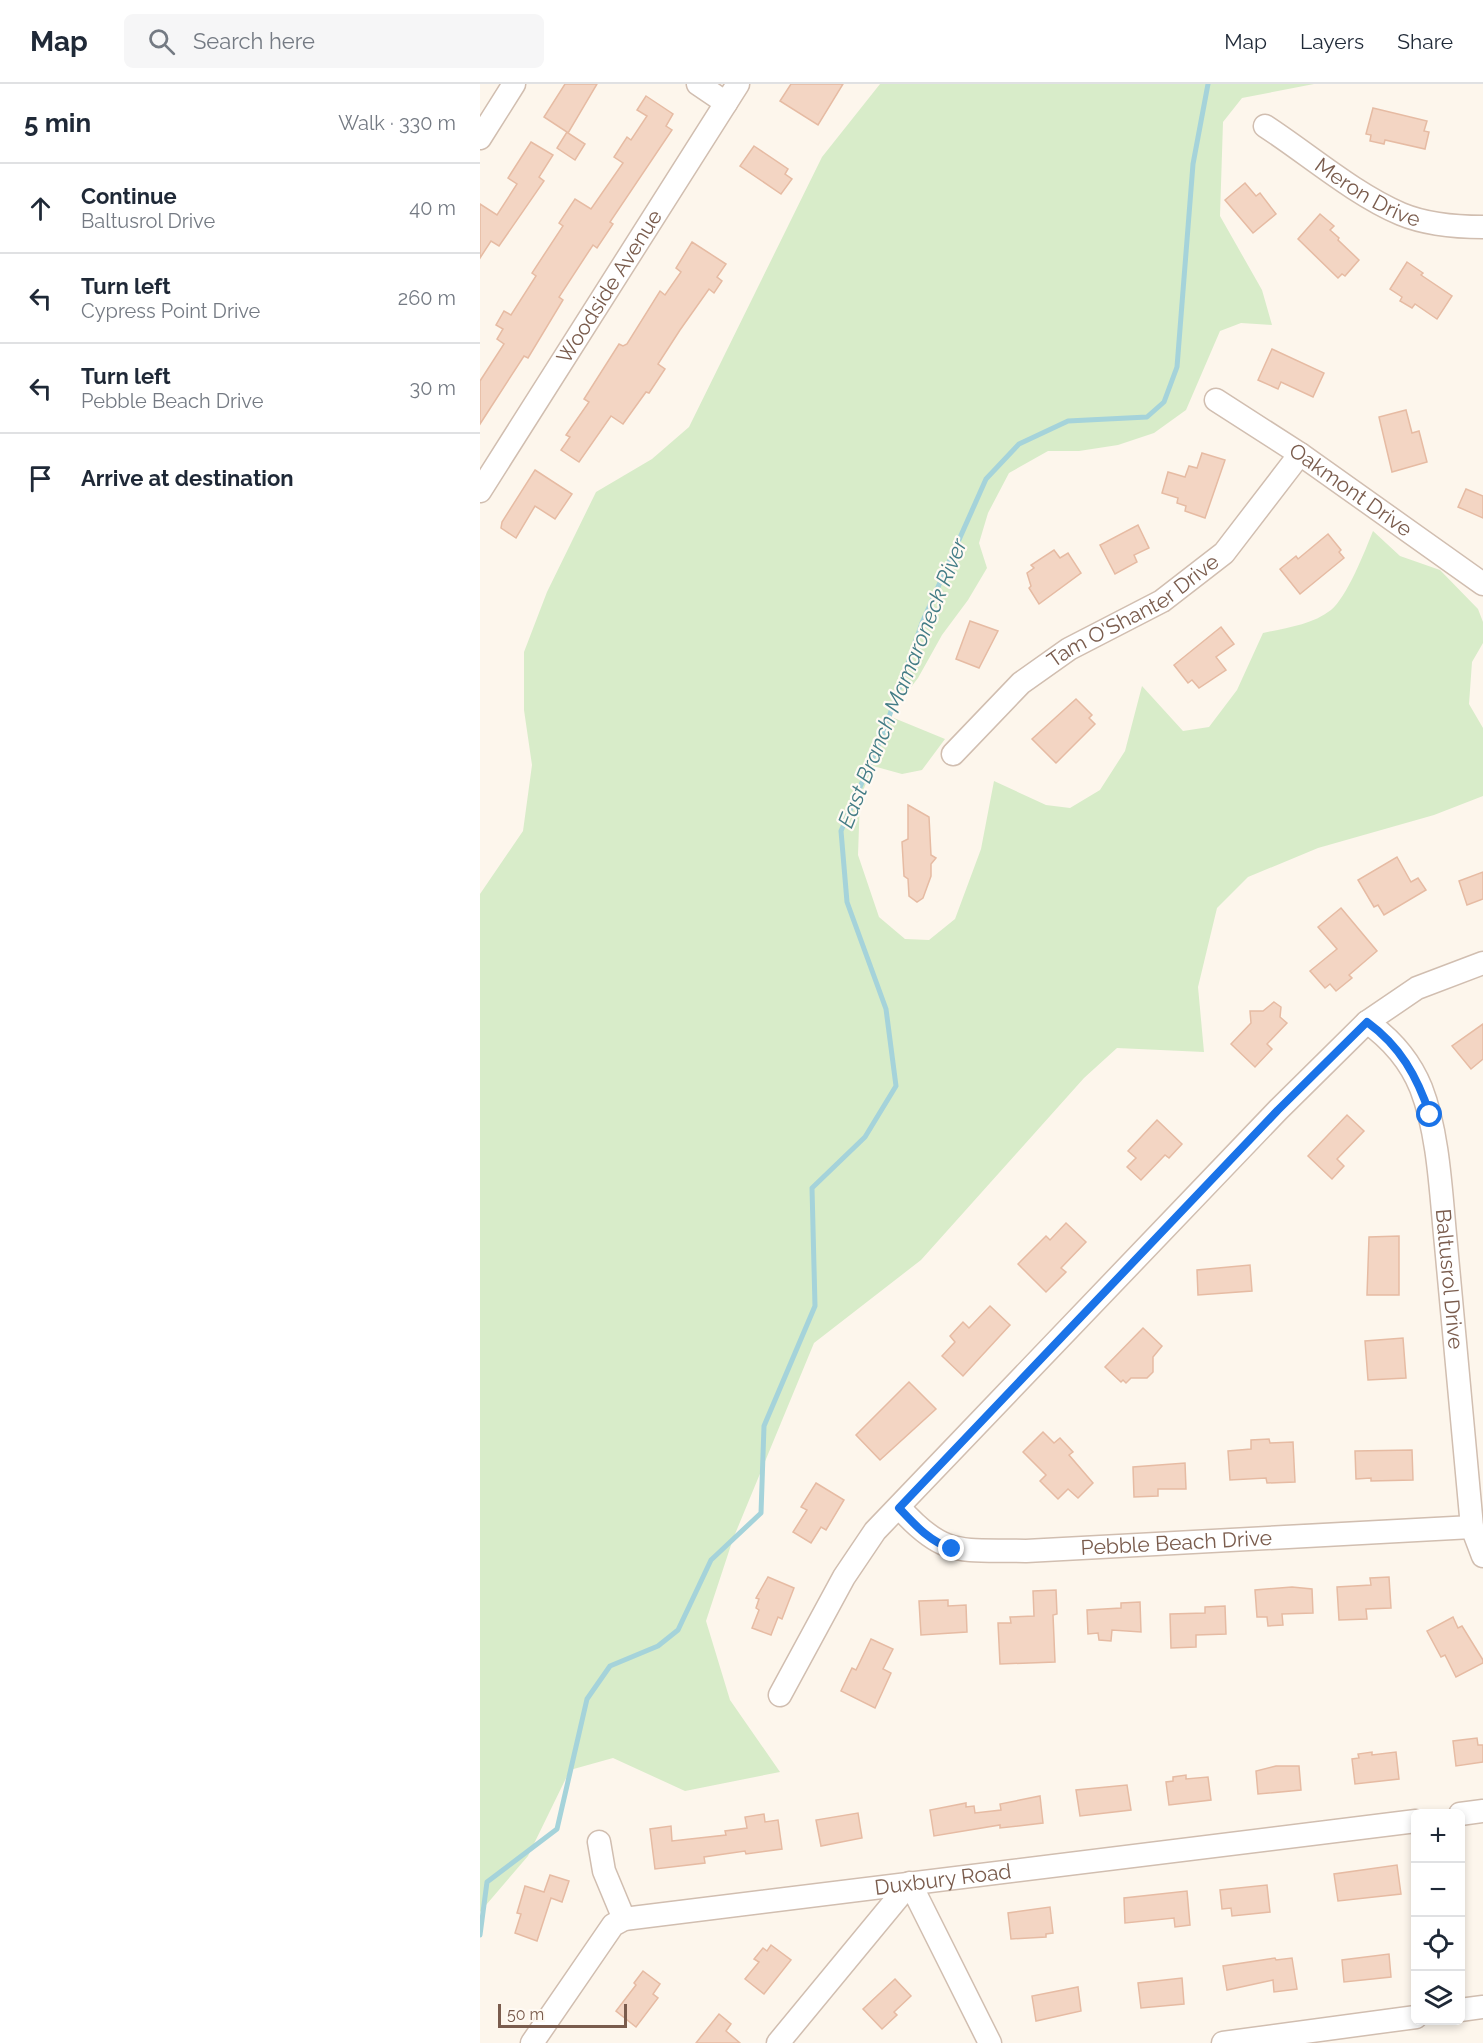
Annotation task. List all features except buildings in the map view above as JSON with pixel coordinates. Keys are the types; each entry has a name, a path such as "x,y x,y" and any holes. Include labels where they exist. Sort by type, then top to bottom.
{"street":[{"path":"480,138 514,84"},
{"path":"698,84 726,103"},
{"name":"Woodside Avenue","path":"480,491 738,84"},
{"name":"Meron Drive","path":"1265,126 1373,199 1402,214 1427,221 1483,227"},
{"name":"Oakmont Drive","path":"1216,400 1300,454 1483,584"},
{"name":"Tam O'Shanter Drive","path":"953,754 1022,683 1069,649 1162,601 1224,553 1300,454"},
{"path":"780,1695 844,1577 875,1531 1278,1110 1367,1022 1417,988 1483,963"},
{"name":"Baltusrol Drive","path":"1367,1022 1389,1038 1408,1065 1420,1087 1430,1115 1445,1235 1472,1527 1483,1556"},
{"name":"Pebble Beach Drive","path":"899,1508 917,1528 939,1545 952,1549 1015,1551 1472,1527"},
{"path":"1465,1814 1483,1811"},
{"name":"Duxbury Road","path":"624,1919 1411,1822"},
{"path":"532,2043 613,1925 624,1919 604,1871 599,1842"},
{"path":"778,2043 910,1883 990,2043"},
{"path":"1465,2009 1483,2007"},
{"path":"1223,2043 1411,2018"}],"green space":[{"path":"880,84 1314,84 1242,98 1223,122 1220,216 1262,290 1272,325 1241,323 1220,331 1186,410 1154,433 1118,445 1079,451 1048,451 1009,473 988,513 979,543 987,568 968,600 942,635 918,678 889,716 945,739 922,770 902,774 873,766 860,798 858,855 879,917 905,939 929,940 955,919 981,849 994,781 1046,805 1070,808 1100,790 1125,751 1142,686 1183,731 1209,727 1237,690 1263,633 1315,619 1337,604 1355,573 1373,531 1400,556 1440,570 1478,609 1483,622 1483,643 1472,662 1469,704 1483,728 1483,796 1434,815 1318,848 1248,877 1217,908 1198,987 1204,1052 1117,1048 1084,1078 921,1260 814,1343 733,1539 706,1621 730,1700 780,1772 685,1791 613,1758 570,1770 528,1856 480,1912 480,894 523,831 532,765 524,710 524,652 547,592 596,492 652,459 689,427 822,157"}],"waterway":[{"name":"East Branch Mamaroneck River","path":"480,1935 487,1882 557,1829 587,1699 610,1666 658,1646 678,1630 711,1560 761,1513 764,1426 815,1306 812,1188 865,1137 896,1086 886,1009 847,902 841,831 883,734 922,623 986,479 1019,444 1068,421 1147,417 1164,402 1177,367 1193,164 1208,84"}],"route":[{"path":"952,1549 939,1545 917,1528 899,1508 1278,1110 1367,1022 1389,1038 1408,1065 1420,1087 1430,1115"}]}
